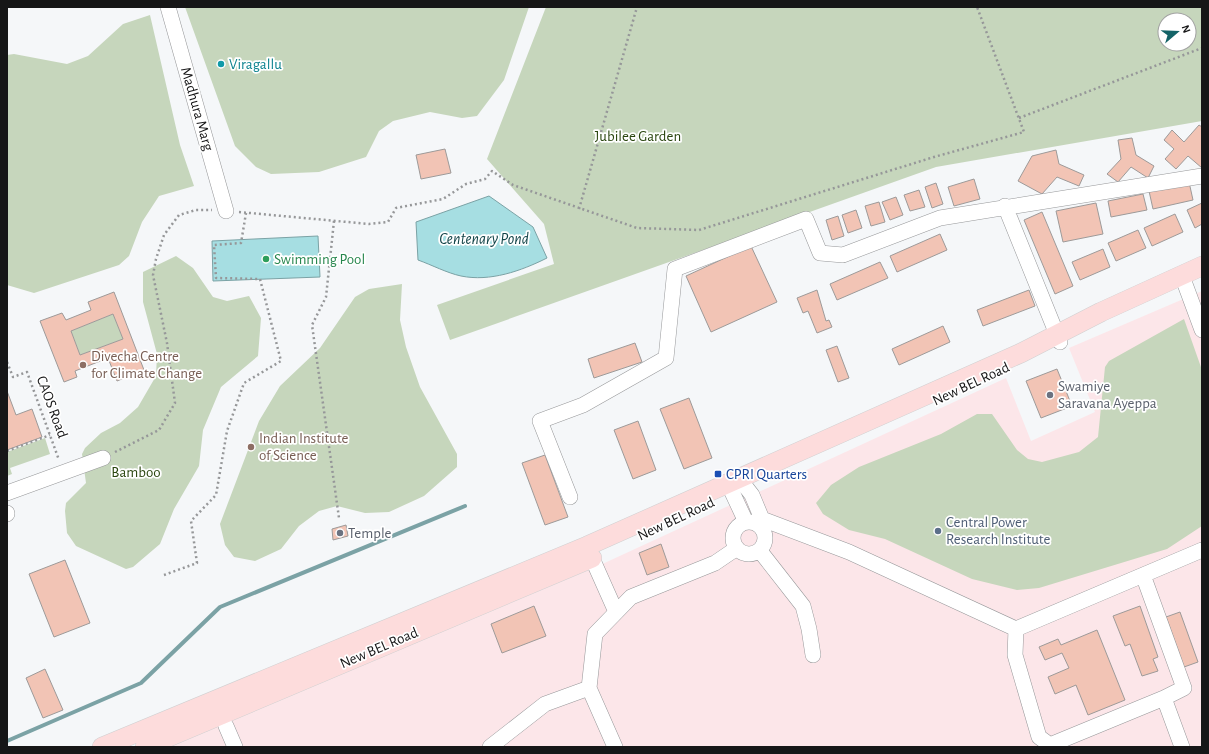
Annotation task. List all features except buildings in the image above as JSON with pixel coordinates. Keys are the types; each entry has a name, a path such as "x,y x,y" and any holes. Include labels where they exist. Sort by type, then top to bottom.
{"main road":[{"name":"New BEL Road","path":"589,553 1007,360 1190,278 1202,266"},
{"name":"New BEL Road","path":"150,746 738,489 1022,361 1058,338"},
{"path":"102,747 589,553"}],"street":[{"name":"Madhura Marg","path":"168,7 226,211"},
{"path":"570,497 540,421 583,405 666,358 675,269 806,218 820,253 843,255 940,218 1005,206 1202,176"},
{"path":"1005,206 1058,338"},
{"path":"1190,278 1202,330"},
{"path":"7,493 103,458"},
{"path":"738,489 746,522"},
{"path":"738,489 752,495 762,519 849,552 1016,629 1202,550"},
{"path":"746,522 757,524 764,531 765,542 760,551 751,554 741,552 734,543 734,533 741,524 746,522"},
{"path":"615,747 589,688 595,634 631,597 715,563 737,548"},
{"path":"760,551 803,606 809,629 813,655"},
{"path":"589,553 616,612"},
{"path":"1016,629 1015,655 1039,737 1050,745 1164,698 1184,688 1143,575"},
{"path":"490,747 545,704 589,688"},
{"path":"1164,698 1182,747"},
{"path":"226,726 235,747"}],"path":[{"path":"579,209 637,7"},
{"path":"103,458 159,430 175,403 167,343 154,275 156,259 164,235 179,215 196,210 226,211 369,224 388,222 396,208 443,199 466,184 485,179 492,171 508,183 637,228 699,230 934,157 1024,132 977,7"},
{"path":"1019,118 1202,48"},
{"path":"164,575 197,563 191,520 216,495 227,430 244,383 281,361 260,279 216,278 214,245 241,243 246,212"},
{"path":"334,221 326,297 312,325 339,518"},
{"name":"CAOS Road","path":"7,362 13,377 27,372 64,472"},
{"path":"7,451 50,435"}],"shaded area":[{"name":"Central Power Research Institute","path":"1202,291 1202,747 164,747 598,566 1006,378 1031,441 1095,412 1069,348"}],"green space":[{"path":"185,7 529,7 504,80 477,116 462,118 430,112 393,121 379,131 366,157 319,172 271,174 256,167 235,146"},
{"name":"Jubilee Garden","path":"546,7 1202,7 1202,121 936,167 450,340 437,305 554,264 544,224 487,159"},
{"path":"150,15 180,145 194,186 159,196 142,222 129,256 119,265 34,293 7,285 7,55 14,54 67,64 88,56 123,24"},
{"name":"Bamboo","path":"176,256 193,268 213,297 227,301 249,296 261,318 258,356 221,387 203,430 199,466 174,509 160,544 133,567 126,569 76,546 67,533 65,511 66,503 86,483 82,454 85,448 101,433 120,423 138,407 156,376 157,354 143,302 143,272"},
{"path":"402,284 400,320 406,347 420,387 457,454 457,467 424,496 389,512 365,513 337,506 319,511 299,526 281,549 255,561 234,557 225,545 220,524 259,421 280,386 320,348 355,297 369,289"},
{"path":"113,314 123,339 80,355 71,331"},
{"path":"1184,319 1202,370 1202,526 1167,549 1039,588 1017,590 972,579 885,539 849,530 823,514 816,503 831,485 859,467 941,434 977,414 992,414 1017,450 1028,459 1042,462 1079,452 1098,437 1105,367 1109,361"},
{"path":"45,438 50,454 10,468 12,474 7,476 7,452"}],"water":[{"name":"Centenary Pond","path":"489,196 533,227 547,258 516,271 483,278 456,275 418,260 416,222"},
{"name":"Swimming Pool","path":"318,236 320,277 213,281 212,241"}],"waterway":[{"path":"7,741 141,683 220,607 465,506"}],"place":[{"name":"Viragallu","path":"221,64"},
{"name":"Swimming Pool","path":"266,259"},
{"name":"Divecha Centre for Climate Change","path":"83,365"},
{"name":"Swamiye Saravana Ayeppa","path":"1050,395"},
{"name":"Indian Institute of Science","path":"251,447"},
{"name":"CPRI Quarters","path":"718,474"},
{"name":"Central Power Research Institute","path":"938,531"},
{"name":"Temple","path":"340,533"}]}
